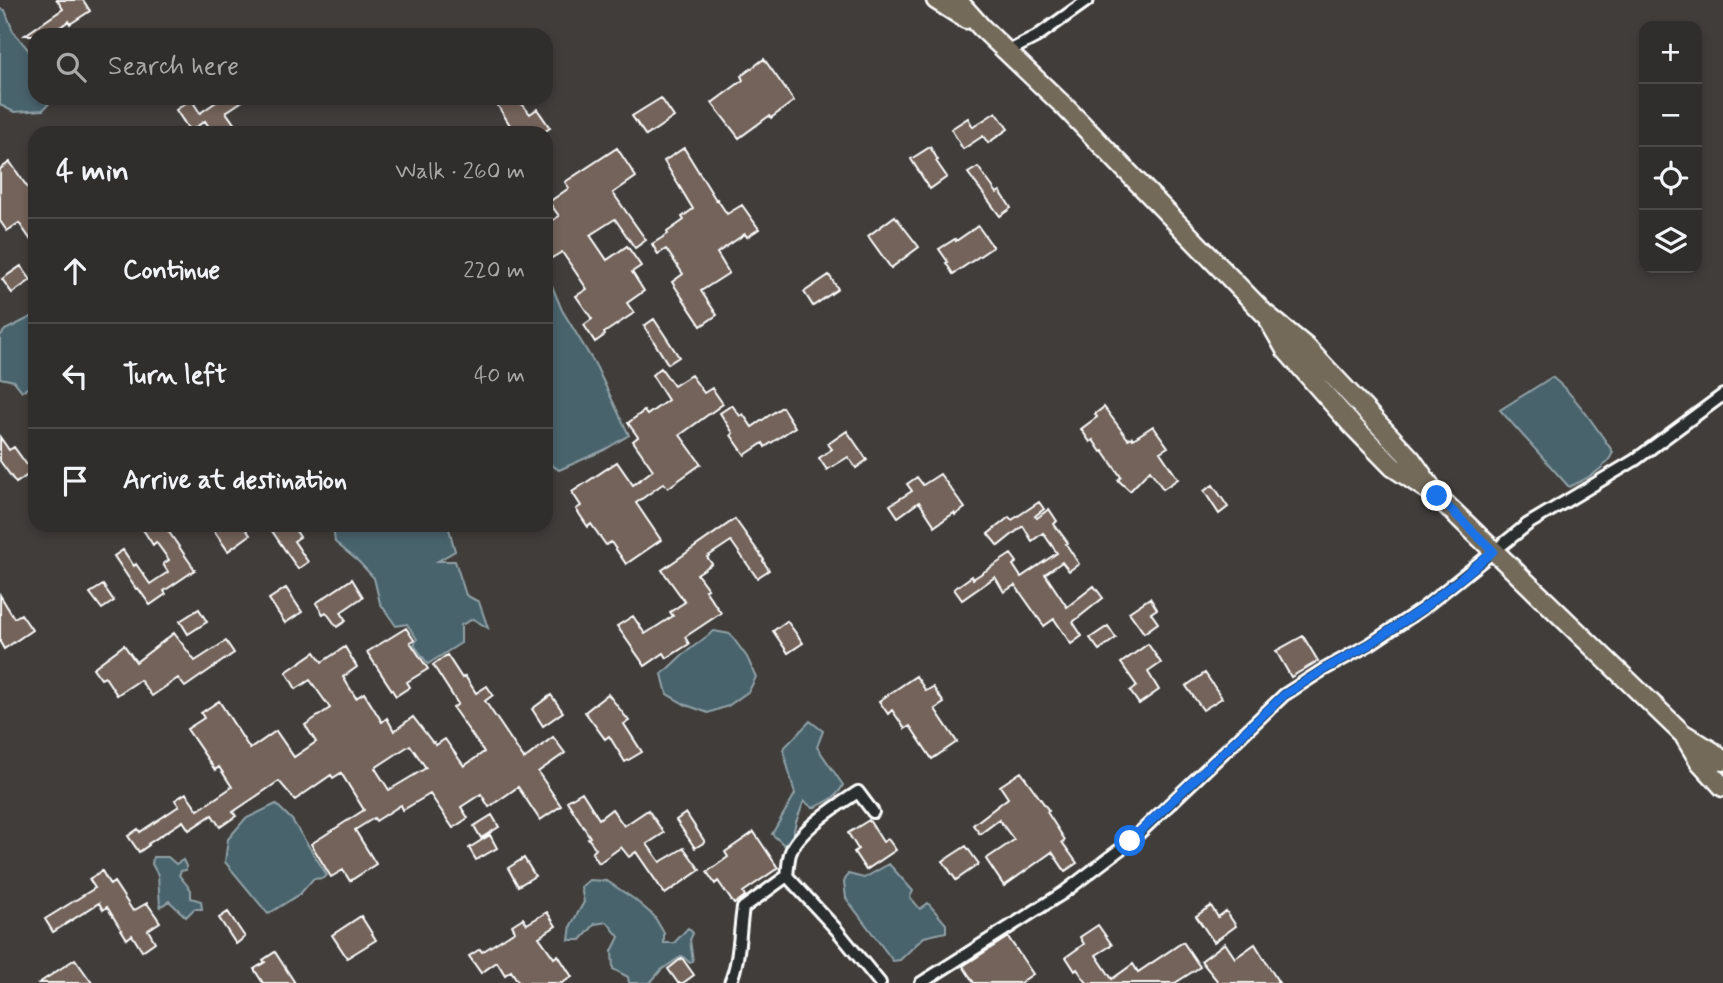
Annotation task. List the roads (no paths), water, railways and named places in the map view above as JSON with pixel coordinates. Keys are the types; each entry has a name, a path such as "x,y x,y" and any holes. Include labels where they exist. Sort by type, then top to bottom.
{"main road":[{"path":"936,0 981,27"},
{"path":"957,0 981,27 1065,107 1264,313 1306,347 1411,459 1437,496 1682,733 1723,761"},
{"path":"1682,733 1700,762 1723,786"}],"street":[{"path":"1007,52 1036,37 1088,0"},
{"path":"920,983 1063,893 1130,841 1284,695 1370,644 1422,609 1528,524 1635,460 1723,395"},
{"path":"730,983 734,975 743,908 787,876 790,853 800,836 858,792 873,812"},
{"path":"787,876 829,920 880,983"}],"water":[{"path":"0,9 5,10 13,31 28,49 28,105 48,105 43,110 14,112 0,105"},
{"path":"553,288 562,310 596,366 629,435 604,450 559,470 553,466"},
{"path":"28,318 28,388 22,391 14,381 0,378 0,336 5,330"},
{"path":"1552,377 1578,403 1613,452 1600,469 1569,487 1500,410"},
{"path":"334,532 450,532 455,551 438,561 455,561 466,595 479,602 488,628 473,619 461,625 461,643 428,664 414,645 417,639 407,624 396,626 380,603 374,578 335,542"},
{"path":"714,631 730,634 747,657 756,677 749,691 728,706 708,713 667,694 662,674"},
{"path":"810,721 823,731 817,747 843,785 834,797 813,808 804,801 792,838 784,845 772,834 795,794 783,749"},
{"path":"276,804 292,820 327,875 313,879 300,894 268,914 225,862 228,839 245,819"},
{"path":"153,857 168,857 176,864 183,860 186,870 179,875 191,890 191,898 201,901 202,909 194,909 186,917 169,901 160,907 158,875 152,864"},
{"path":"889,864 913,891 910,897 920,909 928,903 946,924 946,932 924,937 900,960 893,961 846,898 844,882 848,874 864,878"},
{"path":"589,880 607,881 634,899 654,916 664,933 664,943 674,943 688,928 693,933 690,940 693,961 690,963 682,956 661,970 650,983 629,983 628,977 613,969 612,951 619,937 607,922 595,924 581,940 569,940 571,925 584,902 581,887"}]}
